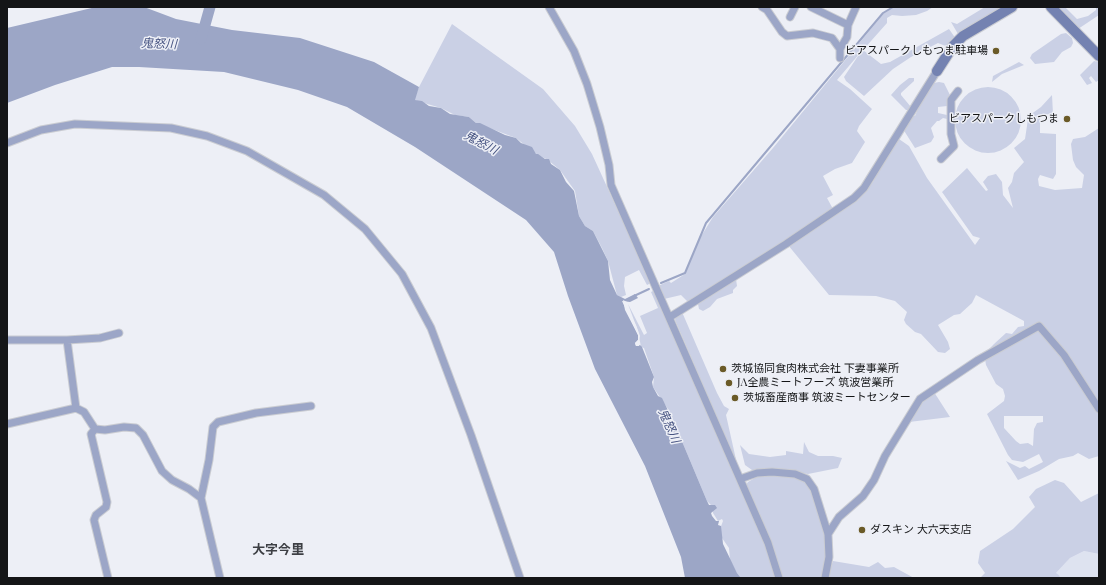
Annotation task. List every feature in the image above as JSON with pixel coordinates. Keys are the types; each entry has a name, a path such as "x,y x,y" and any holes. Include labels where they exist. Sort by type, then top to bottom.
{"street":[{"path":"549,7 574,51 587,84 609,164 610,185 670,317 768,543 779,578"},
{"path":"762,7 767,10 782,32 787,36 813,33 825,35 832,38 840,48"},
{"path":"790,17 795,7"},
{"path":"811,7 848,25"},
{"path":"840,58 840,48 848,37 848,25 856,7"},
{"path":"670,317 786,244 854,198 864,188 954,46 963,36 1012,7"},
{"path":"1051,7 1099,56"},
{"path":"941,159 954,146 951,134 951,100 958,91"},
{"path":"7,143 41,130 75,124 171,128 207,136 247,151 324,195 365,229 402,274 431,328 471,435 520,578"},
{"path":"828,534 839,516 863,496 874,480 885,456 920,400 978,360 1039,326 1064,355 1099,409"},
{"path":"7,340 67,340 100,338 119,333"},
{"path":"67,340 76,408"},
{"path":"220,578 201,498 209,460 213,427 218,422 256,412 311,406"},
{"path":"7,424 76,408 84,412 95,429"},
{"path":"95,429 105,430 124,427 136,428 143,435 162,471 172,480 189,489 201,498"},
{"path":"95,429 91,434 107,502 106,507 96,514 94,520 108,578"},
{"path":"740,479 757,473 772,472 795,474 807,479 814,489 828,534 829,557 825,578"}],"shaded area":[{"path":"933,7 916,15 892,15 887,18 887,23 863,50 881,64 890,62 949,29 956,39 948,47 938,43 911,57 893,69 864,96 846,81 844,77 860,53 837,80 850,89 872,109 857,131 865,142 852,163 835,169 823,176 833,195 827,198 833,209 689,303 681,295 664,299 658,286 669,281 671,283 685,274 700,238 713,217 773,148 884,13 891,8"},
{"path":"985,7 1005,7 958,34 951,22 957,24"},
{"path":"1055,7 1065,7 1077,19 1088,16 1096,10 1096,7 1099,7 1099,15 1078,29"},
{"path":"452,24 543,89 575,126 592,154 651,283 647,285 639,270 625,277 624,286 626,295 621,297 617,295 608,261 602,248 593,231 585,226 579,216 575,191 560,170 548,160 536,154 516,138 476,123 469,117 455,115 441,108 414,100 419,87"},
{"path":"1066,33 1072,38 1073,43 1071,47 1062,52 1054,62 1035,64 1030,58 1032,54 1061,34"},
{"path":"1094,61 1099,62 1099,80 1096,82 1091,76 1089,78 1092,83 1087,85 1080,75"},
{"path":"1019,62 1024,65 1002,74 992,82 993,76"},
{"path":"909,78 914,78 914,81 901,93 911,107 909,110 906,110 891,95"},
{"path":"934,83 944,83 950,95 947,106 938,107 938,113 947,115 947,119 943,118 937,121 931,128 934,137 931,142 915,148 903,129 912,116 915,116 929,88"},
{"path":"988,87 1001,89 1016,102 1019,107 1021,120 1019,133 1006,148 1001,151 988,153 975,151 960,138 957,133 955,120 957,107 970,92 975,89"},
{"path":"1052,95 1053,114 1040,115 1040,133 1056,134 1056,174 1053,179 1040,175 1038,179 1039,186 1055,190 1082,188 1084,175 1076,167 1073,160 1071,144 1073,139 1085,137 1099,128 1099,456 1089,459 1078,453 1073,456 1059,459 1039,471 1018,480 1006,461 1020,468 1025,466 1029,469 1043,462 1039,454 1023,462 1012,460 1008,455 987,414 1004,401 1005,396 1003,389 996,384 986,365 985,359 988,350 994,344 1006,333 1012,334 1018,327 1024,326 1024,321 976,295 972,303 960,314 954,315 938,325 948,342 950,349 945,353 938,352 921,334 915,332 906,324 904,320 907,312 895,301 876,296 829,295 788,245 858,200 873,182 883,160 899,139 909,146 927,178 975,245 980,238 973,236 942,192 967,168 986,191 988,190 983,182 988,176 996,174 1002,182 1003,195 1013,208 1008,188 1012,182 1014,173 1024,162 1014,148 1025,139 1030,115 1041,107","holes":["1004,416 1043,416 1043,422 1037,423 1034,429 1033,446 1028,443 1020,444 1004,428"]},
{"path":"736,279 737,286 733,290 733,293 717,299 710,307 703,311 699,309 698,304"},
{"path":"655,290 766,547 777,578 741,578 737,573 730,560 729,548 722,538 720,529 723,521 722,519 718,521 713,513 712,506 707,501 668,409 653,387 654,377 644,348 641,347 638,331 628,304 644,335 647,333 640,316 658,308 651,292"},
{"path":"682,312 717,393 724,406 729,409 726,415 737,464 675,320 676,316"},
{"path":"934,392 950,417 909,422 923,401"},
{"path":"804,442 809,452 818,456 833,456 842,458 838,468 808,474 789,471 752,470 745,465 740,445 749,454 770,457 786,455 786,451 803,454"},
{"path":"760,475 786,475 803,479 810,488 824,533 826,557 822,578 782,578 774,549 746,485 748,482"},
{"path":"1055,480 1064,483 1081,502 1099,493 1099,554 1084,551 1070,558 1056,573 1060,576 1059,578 980,578 985,573 978,563 980,551 1013,529 1035,507 1029,497 1036,489"},
{"path":"1084,551 1099,554 1099,578 1059,578 1060,576 1055,574 1070,558"},
{"path":"833,561 869,567 878,562 885,568 894,567 914,578 827,578"}],"water":[{"name":"鬼怒川","path":"96,7 144,7 176,19 232,30 300,38 374,62 419,87 415,100 422,101 429,106 441,108 450,114 469,117 476,123 480,123 505,135 516,138 521,143 532,147 536,154 545,159 549,159 551,164 560,170 566,182 574,191 579,216 585,226 593,231 608,261 610,280 617,295 625,299 635,294 638,298 630,302 622,301 638,335 638,340 635,343 636,346 640,345 642,347 654,377 652,382 653,387 658,396 662,398 676,427 709,505 715,505 717,508 711,513 712,516 716,521 719,521 718,525 721,526 723,544 741,578 685,578 681,557 645,466 595,369 568,296 554,252 526,220 415,147 347,107 298,90 224,72 139,67 112,67 55,85 7,103 7,28"}],"pier":[{"path":"623,300 628,304 625,304 627,310 636,325 640,336 639,346 636,346 635,343 638,340 638,335 625,310"}],"waterway":[{"path":"201,39 210,7"},
{"path":"661,283 685,273 706,223 883,13 893,7"},
{"path":"634,296 649,289"}],"place":[{"name":"ビアスパークしもつま駐車場","path":"996,51"},
{"name":"ビアスパークしもつま","path":"1067,119"},
{"name":"茨城協同食肉株式会社 下妻事業所","path":"723,369"},
{"name":"JA全農ミートフーズ 筑波営業所","path":"729,383"},
{"name":"茨城畜産商事 筑波ミートセンター","path":"735,398"},
{"name":"ダスキン 大六天支店","path":"862,530"}],"district":[{"name":"大字今里","path":"278,550"}]}
